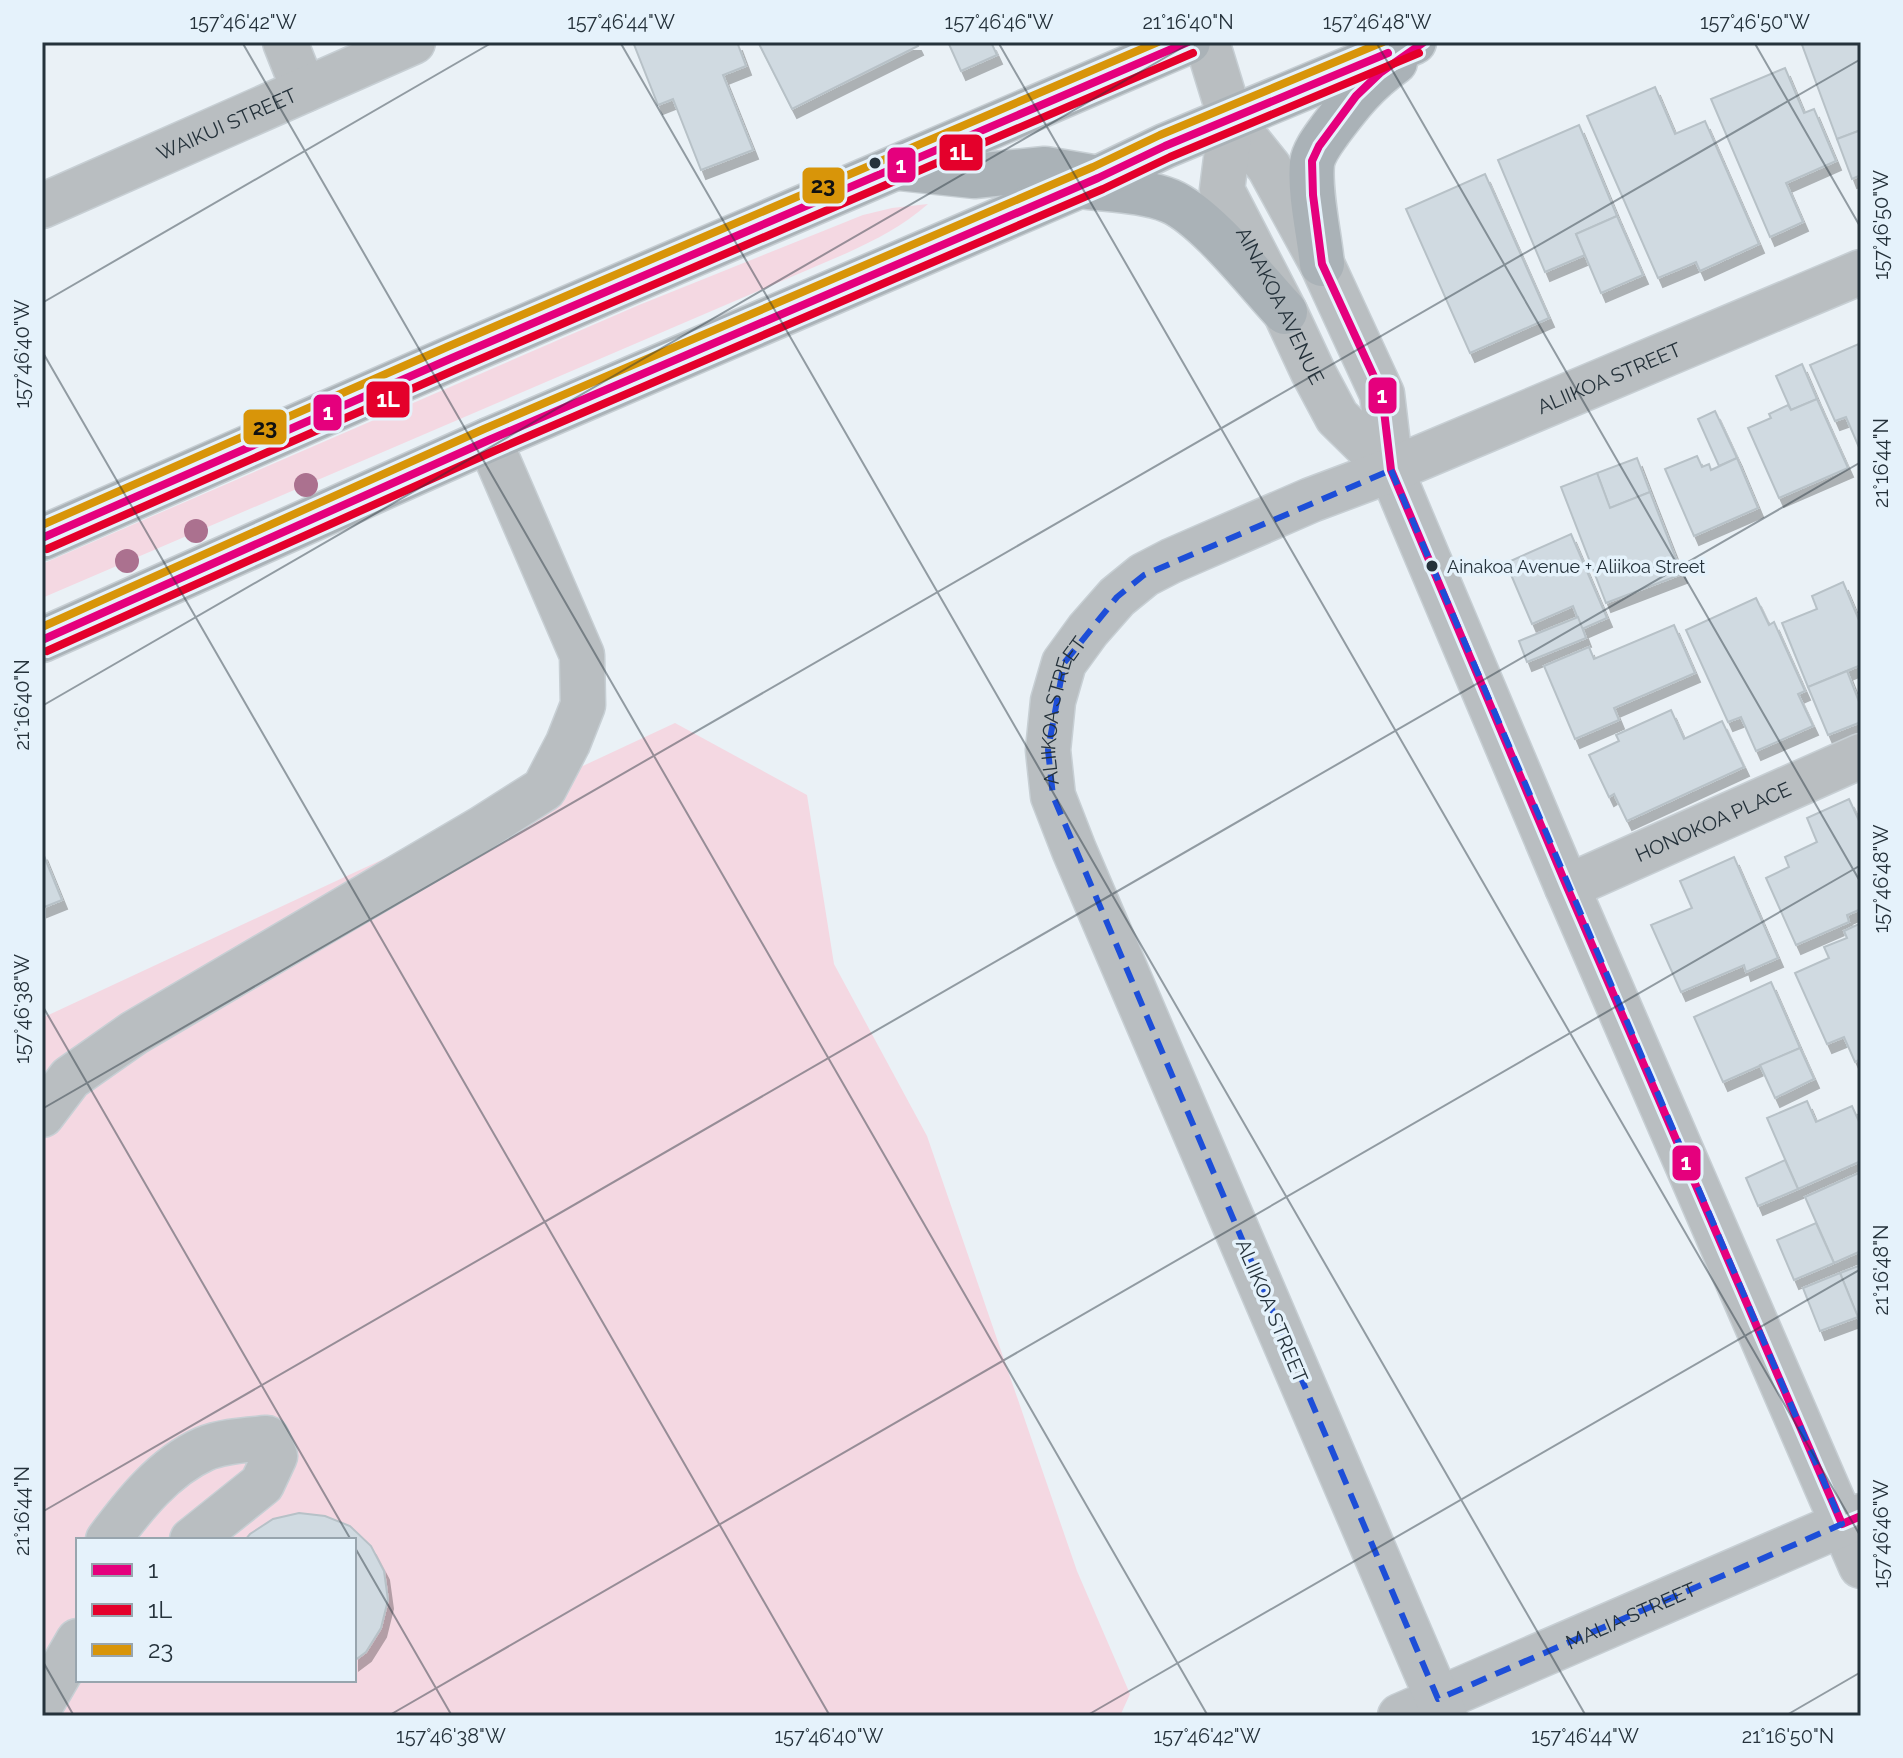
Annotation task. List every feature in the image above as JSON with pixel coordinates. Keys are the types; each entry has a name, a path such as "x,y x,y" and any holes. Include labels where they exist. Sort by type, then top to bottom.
{"highway":[{"path":"42,538 1188,42"},
{"path":"42,640 489,440 1089,182 1165,146 1414,42"},
{"path":"1322,264 1312,161 1319,146 1356,96 1380,73 1424,42"},
{"path":"896,168 974,176 1045,169 1169,201 1189,212 1219,240 1285,312"}],"street":[{"path":"285,42 304,90"},
{"name":"WAIKUI STREET","path":"42,206 413,42"},
{"name":"AINAKOA AVENUE","path":"1207,42 1231,120 1269,167 1322,264 1382,394 1391,470 1567,887 1851,1520 1861,1566"},
{"name":"AINAKOA AVENUE","path":"1231,120 1222,190 1337,417 1391,470"},
{"name":"ALIIKOA STREET","path":"1428,1710 1053,796 1048,750 1053,701 1064,663 1107,608 1144,575 1171,561 1861,272"},
{"path":"42,1115 70,1078 134,1033 544,789 583,705 582,655 489,440"},
{"name":"HONOKOA PLACE","path":"1567,887 1861,756"},
{"path":"110,1538 135,1505 176,1466 205,1449 230,1442 267,1438 275,1456 262,1484 194,1538"},
{"name":"MALIA STREET","path":"1428,1710 1851,1520"},
{"path":"42,1703 76,1644"}],"highlighted area":[{"path":"1391,470 1842,1524 1438,1699 1053,796 1048,750 1064,663 1117,597 1144,575"}],"shaded area":[{"path":"928,204 889,232 847,253 42,598 42,564 639,305 863,215"},
{"path":"675,723 807,795 834,964 927,1136 1077,1571 1130,1694 1120,1716 42,1716 42,1018"}],"building":[{"path":"633,42 737,42 746,66 723,75 753,150 701,170 673,99 658,105"},
{"path":"758,42 916,42 918,46 792,109"},
{"path":"948,42 991,42 997,55 961,71"},
{"path":"1801,42 1861,42 1861,130 1837,139"},
{"path":"1785,68 1804,113 1814,109 1836,161 1786,183 1803,222 1770,237 1711,99"},
{"path":"1655,87 1675,134 1705,121 1759,244 1700,271 1696,262 1658,278 1587,116"},
{"path":"1579,125 1617,216 1576,234 1585,255 1545,272 1498,160"},
{"path":"1861,130 1861,175 1852,179 1837,139"},
{"path":"1485,174 1549,318 1470,353 1406,209"},
{"path":"1617,216 1643,275 1601,293 1576,234"},
{"path":"1861,343 1861,452 1846,417 1835,421 1810,365"},
{"path":"1802,364 1817,399 1791,410 1776,376"},
{"path":"1817,399 1848,468 1779,498 1748,428 1771,418 1769,414 1788,405 1791,410"},
{"path":"1715,411 1737,458 1719,466 1698,419"},
{"path":"1697,456 1702,467 1709,464 1711,470 1737,458 1758,508 1694,536 1665,469"},
{"path":"1637,458 1650,492 1610,508 1597,473"},
{"path":"1597,473 1610,508 1650,492 1682,574 1606,603 1561,487"},
{"path":"1571,534 1607,618 1582,629 1573,606 1532,624 1506,563"},
{"path":"1843,582 1861,625 1861,665 1808,687 1782,623 1817,609 1812,596"},
{"path":"1756,598 1769,625 1774,622 1805,691 1798,694 1813,726 1756,751 1741,717 1728,722 1686,630"},
{"path":"1578,617 1586,638 1527,662 1519,641"},
{"path":"1674,625 1695,673 1614,708 1619,720 1575,739 1544,666 1589,647 1594,659"},
{"path":"1847,671 1861,707 1861,722 1828,735 1808,687"},
{"path":"1671,710 1684,739 1722,721 1744,767 1627,821 1614,794 1609,797 1589,755 1619,741 1616,735"},
{"path":"1849,799 1861,825 1861,909 1847,915 1849,922 1796,945 1766,878 1789,867 1785,857 1817,842 1807,818"},
{"path":"42,851 62,900 42,908"},
{"path":"1734,857 1778,958 1746,972 1744,965 1681,992 1651,925 1692,908 1680,881"},
{"path":"1861,923 1861,1059 1855,1062 1844,1037 1827,1044 1795,973 1829,958 1824,947 1847,938 1844,931"},
{"path":"1771,982 1800,1048 1723,1082 1694,1017"},
{"path":"1800,1048 1814,1079 1775,1098 1760,1065"},
{"path":"1807,1101 1816,1122 1852,1106 1861,1126 1861,1161 1798,1189 1767,1118"},
{"path":"1785,1160 1798,1189 1758,1206 1746,1178"},
{"path":"1861,1172 1861,1251 1834,1263 1805,1197"},
{"path":"1816,1223 1834,1263 1794,1280 1777,1240"},
{"path":"1861,1265 1861,1325 1840,1273"},
{"path":"1840,1273 1858,1317 1820,1331 1803,1288"},
{"path":"299,1513 325,1516 350,1526 371,1546 384,1571 388,1600 381,1628 366,1652 356,1660 356,1538 247,1538 273,1519"}],"transit line":[{"name":"23","path":"42,525 447,347 1158,42"},
{"name":"1","path":"42,538 1188,42"},
{"name":"23","path":"42,627 484,429 1093,167 1160,135 1383,42"},
{"name":"1","path":"1424,42 1380,73 1356,96 1319,146 1312,161 1322,264 1382,394 1391,470 1567,887 1842,1524 1861,1516"},
{"name":"1L","path":"47,549 1193,53"},
{"name":"1","path":"42,640 489,440 1098,178 1165,146 1388,53"},
{"name":"1L","path":"47,651 494,451 1103,189 1170,157 1419,53"}],"place":[{"name":"Ainakoa Avenue + Aliikoa Street","path":"1432,566"}]}
